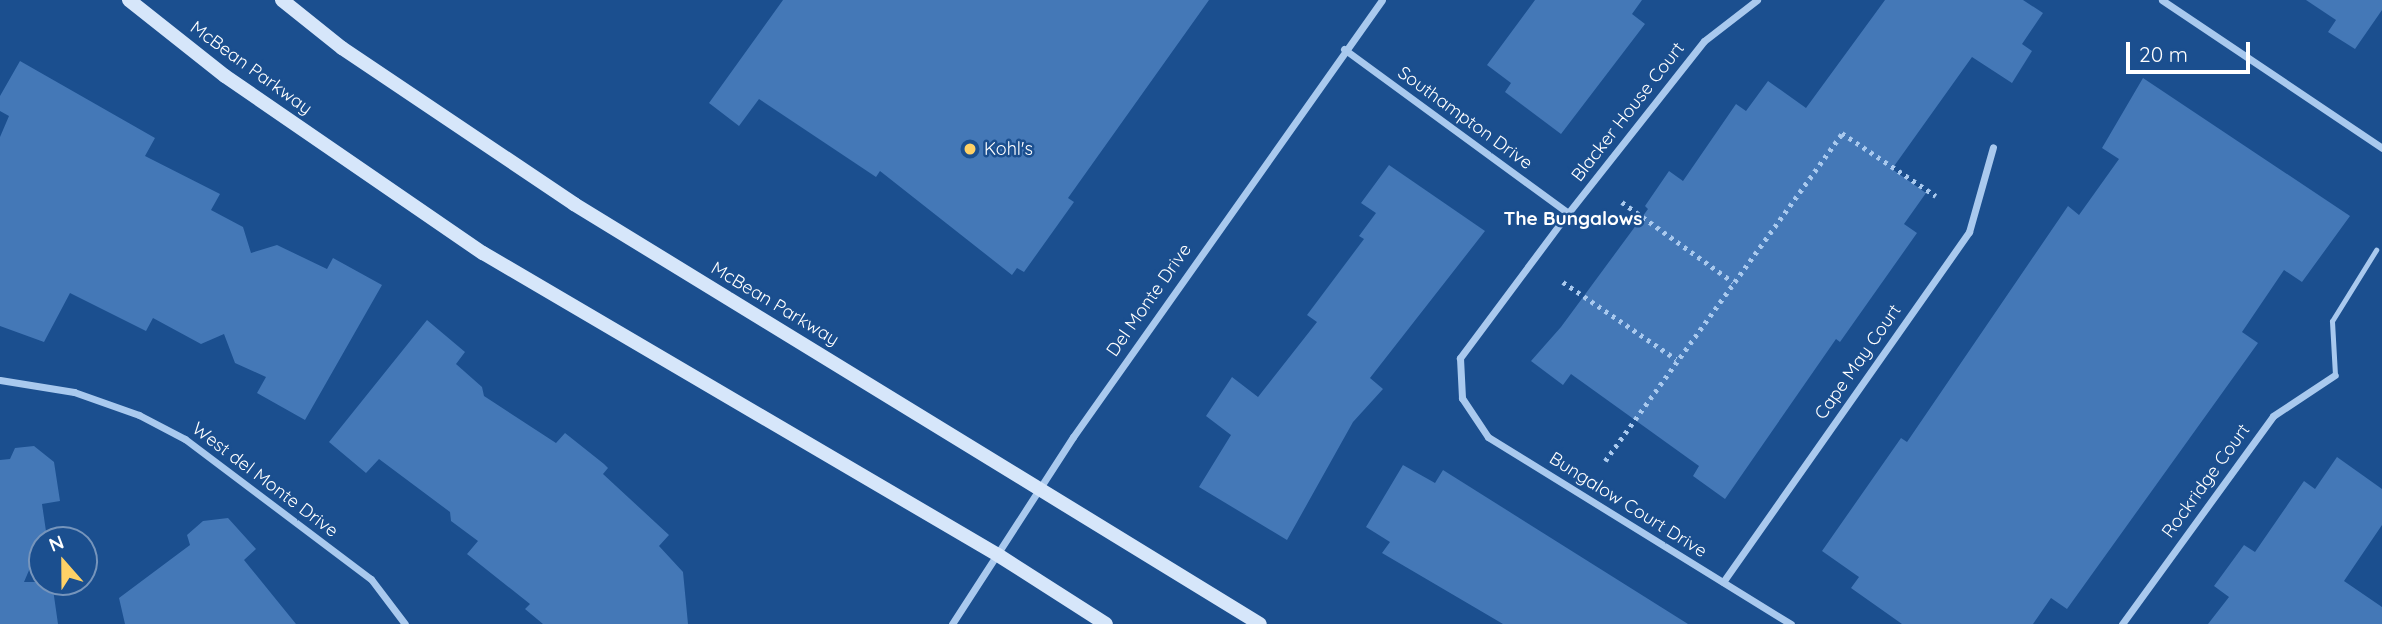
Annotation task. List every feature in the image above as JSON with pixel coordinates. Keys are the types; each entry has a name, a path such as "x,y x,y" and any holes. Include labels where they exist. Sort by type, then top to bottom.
{"main road":[{"name":"McBean Parkway","path":"129,0 225,76 484,253 998,555 1106,624"},
{"name":"McBean Parkway","path":"282,0 342,48 574,204 1260,624"}],"street":[{"name":"Del Monte Drive","path":"952,624 1040,489 1344,48 1382,0"},
{"name":"Blacker House Court","path":"1461,398 1460,358 1567,213 1704,41 1757,0"},
{"path":"2162,0 2382,148"},
{"name":"Southampton Drive","path":"1344,48 1567,213"},
{"name":"Cape May Court","path":"1723,582 1969,232 1993,147"},
{"name":"Rockridge Court","path":"2122,624 2273,416 2335,375"},
{"name":"West del Monte Drive","path":"0,380 74,392 139,415 185,439 370,579 405,624"},
{"name":"Bungalow Court Drive","path":"1461,398 1488,437 1791,624"}],"lane":[{"path":"2335,375 2332,321 2376,250"}],"path":[{"path":"1605,461 1676,359 1842,133 1936,196"},
{"path":"1622,202 1733,282"},
{"path":"1563,282 1676,359"}],"building":[{"name":"Kohl's","path":"783,0 1209,0 1068,198 1074,202 1024,272 1017,268 1012,275 880,171 876,177 759,99 739,126 709,103"},
{"path":"1535,0 1642,0 1632,14 1645,24 1561,134 1505,92 1511,83 1487,65"},
{"path":"1885,0 2023,0 2043,13 2022,44 2032,51 2012,83 1972,57 1892,169 1926,193 1904,224 1917,233 1840,342 1836,339 1725,499 1693,476 1699,466 1571,374 1563,385 1531,361 1561,327 1648,209 1645,206 1669,171 1683,181 1736,104 1746,111 1768,81 1806,108"},
{"path":"2306,0 2382,0 2382,10 2355,49 2328,32 2336,20"},
{"path":"20,61 155,138 145,156 220,194 211,210 243,227 251,253 277,245 327,269 333,258 382,285 305,420 257,393 266,377 235,363 224,334 201,344 153,318 146,331 70,293 44,342 0,326 0,137 9,116 0,111 0,96"},
{"path":"2143,78 2350,216 2302,282 2284,270 2242,332 2258,343 2067,609 2051,598 2033,624 1902,624 1851,588 1859,577 1822,551 1901,438 1907,442 2068,206 2079,215 2119,159 2102,148"},
{"path":"1389,165 1485,231 1370,378 1383,389 1353,422 1287,540 1199,487 1231,435 1206,416 1232,377 1258,397 1317,322 1307,315 1364,239 1359,236 1376,213 1361,203"},
{"path":"427,320 465,352 456,364 482,387 484,396 556,443 565,433 604,464 608,468 603,474 669,535 659,546 683,572 688,624 543,624 525,609 530,604 467,554 478,541 451,521 450,512 379,459 366,473 329,442"},
{"path":"34,446 54,462 60,501 42,504 45,526 28,526 28,573 24,582 28,582 28,596 54,596 58,624 0,624 0,460 10,459 15,448"},
{"path":"2337,457 2382,489 2382,525 2344,581 2382,607 2382,624 2208,624 2229,597 2214,586 2244,545 2255,552 2304,481 2315,489"},
{"path":"1403,465 1435,483 1443,470 1688,624 1503,624 1382,553 1390,542 1366,527"},
{"path":"228,518 256,549 244,560 296,624 125,624 119,598 190,545 187,535 203,521"}],"place":[{"name":"Kohl's","path":"970,149"}],"district":[{"name":"The Bungalows","path":"1573,219"}]}
